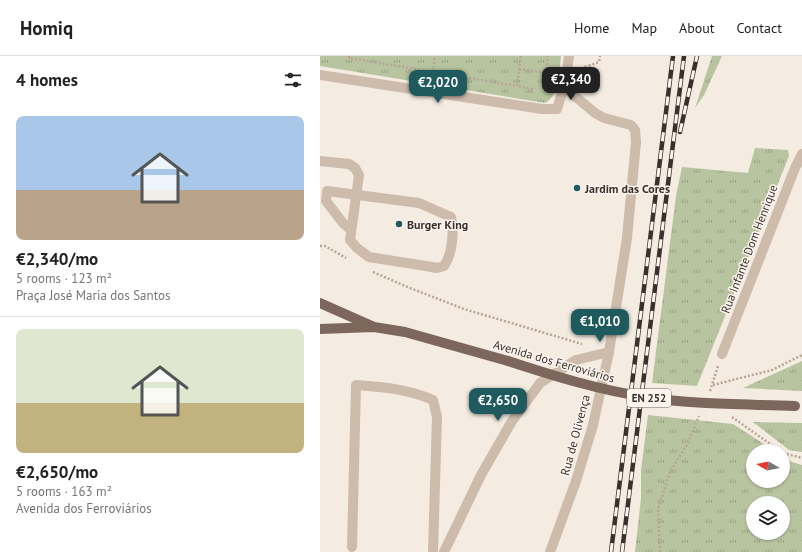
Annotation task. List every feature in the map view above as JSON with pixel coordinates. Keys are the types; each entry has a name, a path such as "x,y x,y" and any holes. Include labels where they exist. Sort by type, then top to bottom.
{"main road":[{"name":"Avenida dos Ferroviários","path":"320,302 374,327"},
{"name":"Avenida dos Ferroviários","path":"320,328 374,327 405,332 593,387 647,397 710,403 798,406"}],"street":[{"path":"320,75 542,109 557,109 565,83 569,56"},
{"name":"Rua de Olivença","path":"550,552 578,474 592,425 609,352 628,238 636,142 635,130 631,125 604,118 594,113 564,87"},
{"name":"Rua Infante Dom Henrique","path":"722,354 795,168 802,154"},
{"path":"320,161 349,164 355,168 359,175 356,194 351,230 350,240 357,248 370,257 436,268 444,266 449,259 453,228 451,217 419,203 356,194 327,191 326,201 342,223 351,230"},
{"path":"444,552 481,475 512,421 540,383 576,360 609,352"},
{"path":"352,547 356,385 389,387 420,394 433,400 437,417 433,552"}],"path":[{"path":"349,56 349,58 532,89 530,107"},
{"path":"433,72 436,56"},
{"path":"517,86 520,56"},
{"path":"546,73 548,56"},
{"path":"598,90 583,82 585,67 599,62 600,56"},
{"path":"320,246 325,246 336,251 350,261"},
{"path":"369,270 464,309 586,345"},
{"path":"709,393 722,354"},
{"path":"712,386 772,370 802,355"},
{"path":"712,386 715,392"},
{"path":"660,552 658,509 670,472 688,443 700,414"},
{"path":"730,416 770,444"},
{"path":"790,454 802,458"}],"green space":[{"path":"320,56 561,56 557,88 550,99 545,103 320,66"},
{"path":"712,56 722,56 704,95 695,108"},
{"path":"755,148 788,150 789,156 697,386 652,383 676,196 682,167 748,173"},
{"path":"802,361 802,391 743,388"},
{"path":"648,415 733,424 764,444 746,444 746,488 790,488 790,461 802,465 802,552 635,552 641,498 641,470"},
{"path":"753,422 802,423 802,452 790,450 790,444 781,444"}],"railway":[{"path":"611,552 673,56"},
{"path":"622,552 684,56"},
{"path":"680,132 697,56"}],"place":[{"name":"Jardim das Cores","path":"577,188"},
{"name":"Burger King","path":"399,224"}]}
